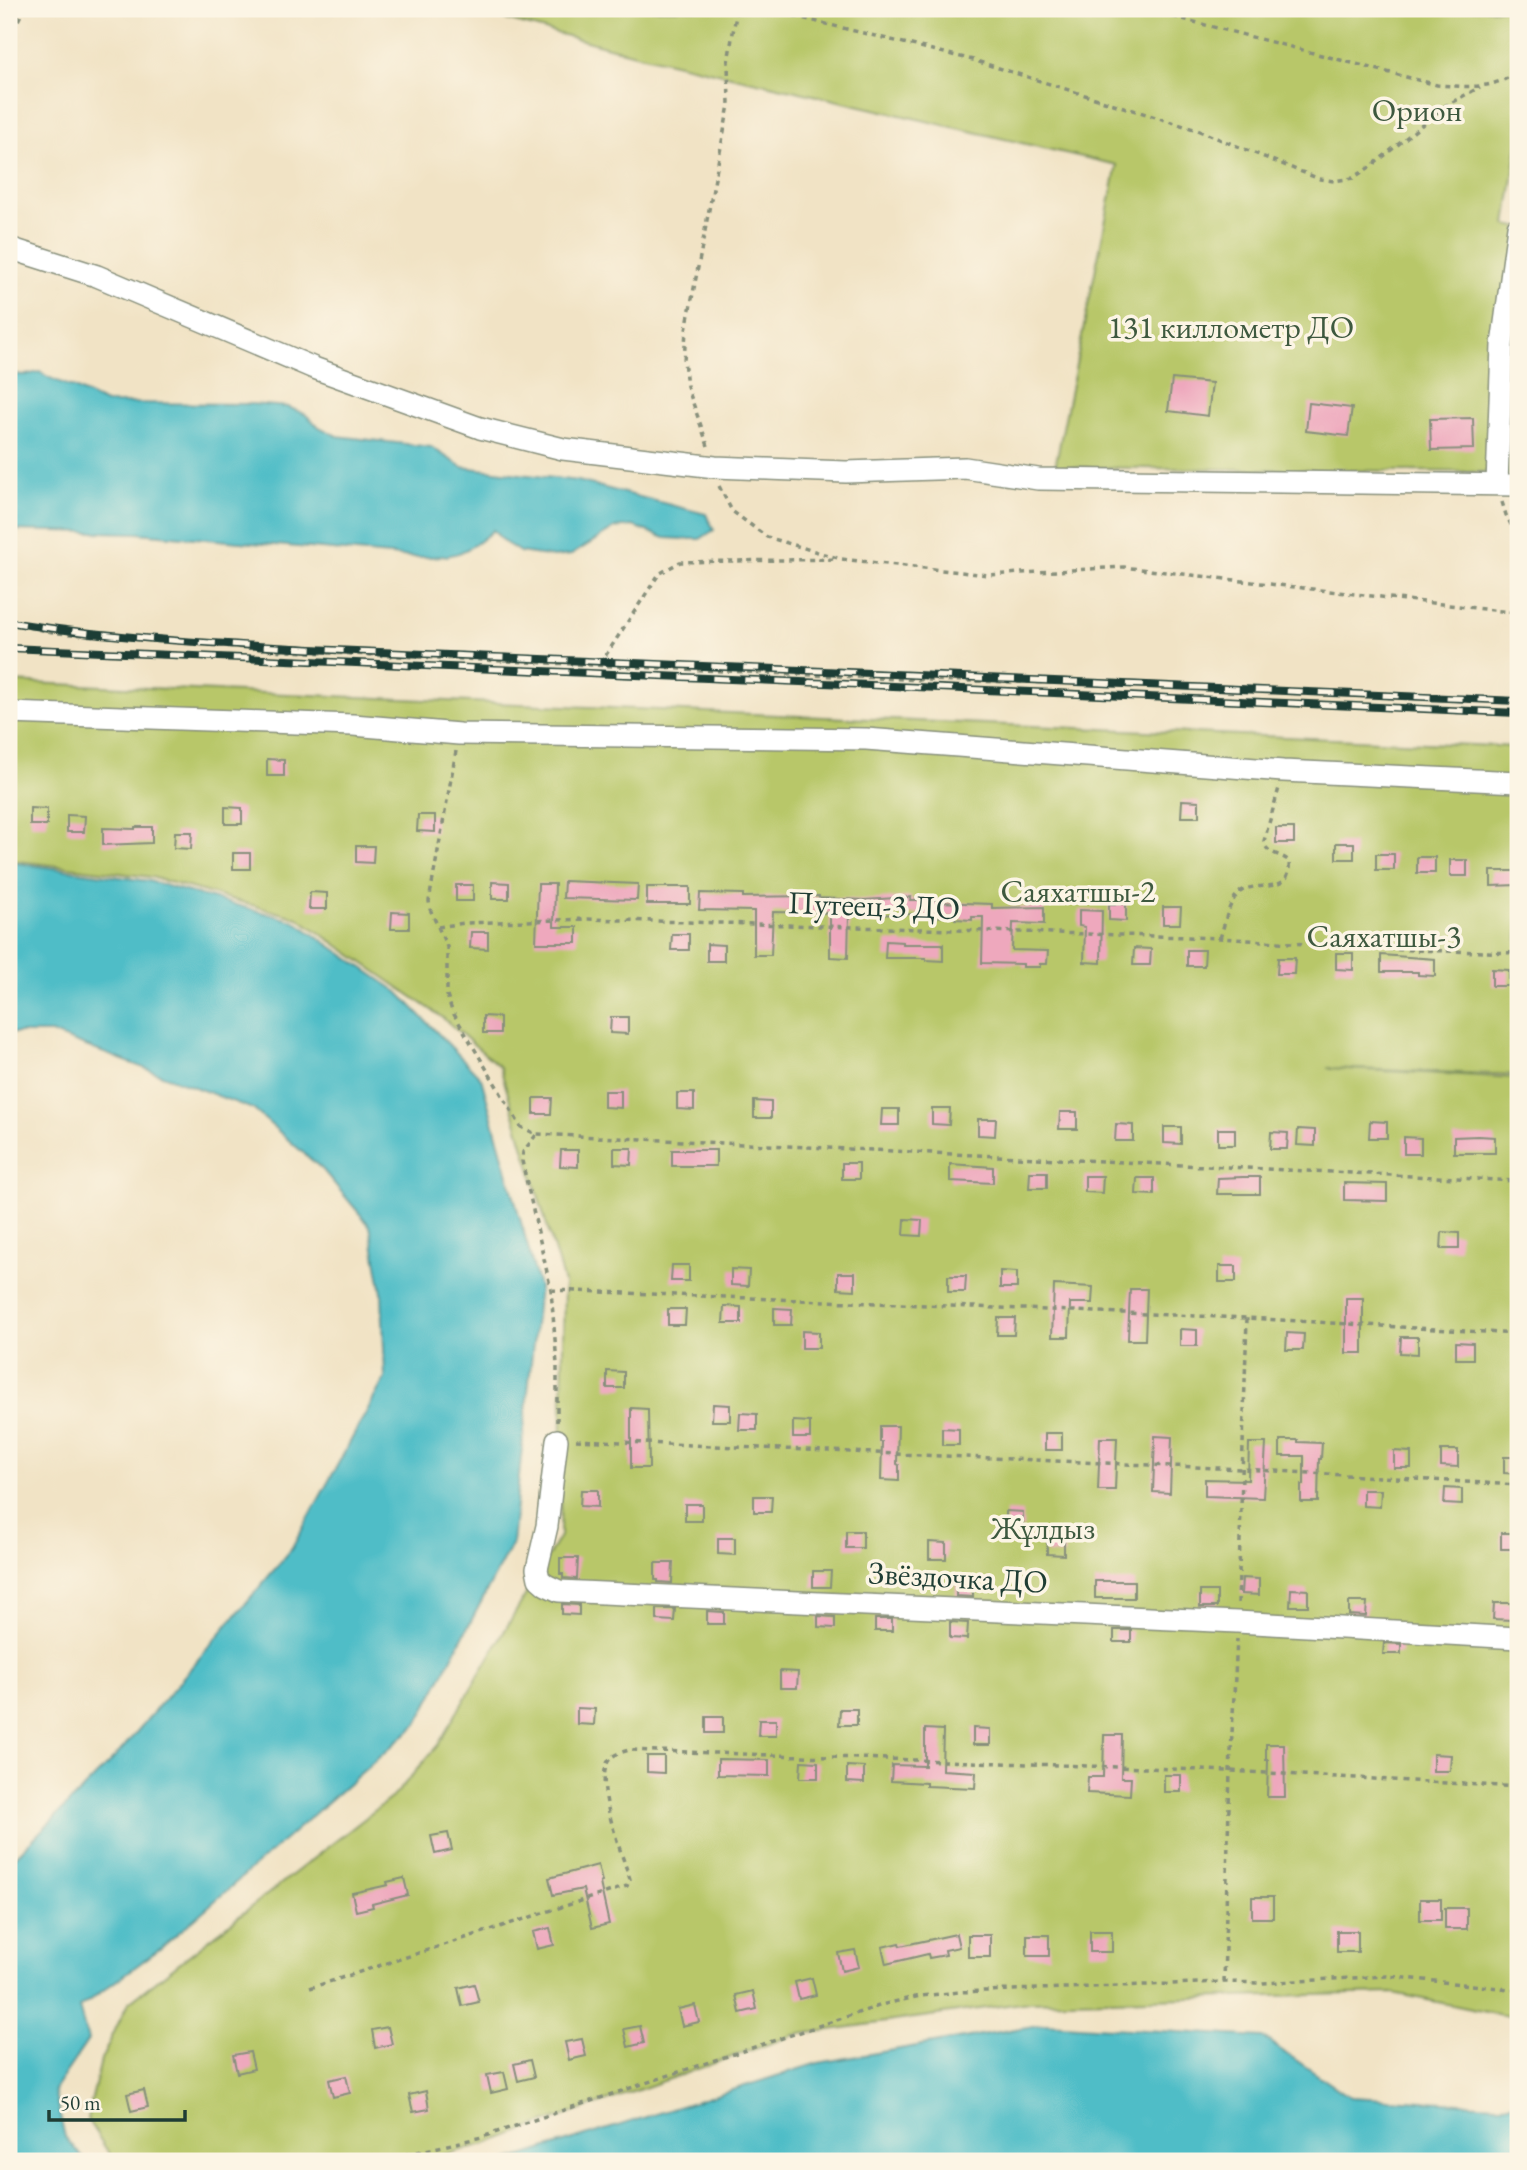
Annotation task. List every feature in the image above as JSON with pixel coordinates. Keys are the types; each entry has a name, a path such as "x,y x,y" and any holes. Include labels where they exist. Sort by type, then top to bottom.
{"street":[{"path":"9,248 97,276 314,368 480,428 563,449 716,467 846,472 965,468 1038,480 1508,485 1502,345 1518,227"},
{"path":"9,713 353,725 459,734 866,739 1283,771 1518,782"},
{"name":"Звёздочка ДО","path":"557,1440 547,1527 537,1569 539,1579 559,1591 1237,1622 1518,1638"}],"path":[{"path":"9,38 24,9"},
{"path":"737,9 728,62 729,106 686,330 684,360 687,386 716,467 715,479 732,511 767,537 841,559"},
{"path":"765,9 973,60 1197,130 1320,179 1334,181 1353,178 1373,165 1445,106 1480,87 1504,81 1518,72"},
{"path":"1144,9 1437,85 1480,87"},
{"path":"1508,485 1506,516 1518,538"},
{"path":"600,664 659,574 680,562 841,559 988,575 1123,567 1518,613"},
{"path":"9,624 58,633 285,651 922,680 1154,685 1518,701"},
{"path":"459,734 429,901 430,909 447,947 447,995 452,1011 521,1126 536,1134 1518,1181"},
{"path":"1220,938 1231,904 1238,893 1247,888 1275,886 1283,881 1287,874 1289,861 1269,851 1264,841 1283,771"},
{"name":"Путеец-3 ДО","path":"438,927 465,923 588,919 1220,938 1377,949 1518,953"},
{"path":"536,1134 523,1152 522,1161 551,1290 557,1364 557,1440 1241,1469 1518,1485"},
{"path":"551,1290 1247,1318 1518,1334"},
{"path":"1224,1982 1247,1318"},
{"path":"310,1988 627,1886 630,1879 608,1808 605,1770 609,1759 629,1750 1230,1770 1518,1787"},
{"path":"378,2161 482,2137 885,2004 920,1996 959,1992 1224,1982 1262,1983 1387,1976 1518,1990"}],"green space":[{"path":"466,9 1518,9 1518,144 1506,225 1518,227 1518,476 1482,472 1055,467 1117,165 635,54"},
{"name":"Жұлдыз","path":"9,682 1518,747 1518,1075 1327,1068 1518,1078 1518,2015 1501,2015 1393,1993 1029,2002 794,2035 485,2144 421,2161 114,2161 87,2119 101,2060 128,2003 396,1794 438,1745 560,1536 564,1283 500,1067 443,1018 298,918 151,877 9,860"}],"water":[{"path":"40,372 106,403 251,404 288,407 305,414 319,427 337,436 431,447 462,467 578,481 706,514 714,530 700,539 683,539 665,538 633,526 615,528 571,555 554,557 520,552 504,542 493,530 473,546 456,554 413,557 137,533 9,530 9,374"},
{"path":"9,862 149,881 294,921 398,992 481,1078 539,1287 512,1543 417,1724 161,1948 79,2008 88,2040 54,2090 65,2137 85,2161 9,2161 9,1863 118,1754 291,1550 385,1378 382,1293 370,1226 323,1170 253,1109 51,1033 9,1033"},
{"path":"1045,2024 1262,2037 1350,2097 1498,2105 1518,2103 1518,2161 506,2161 818,2063"}],"building":[{"path":"1172,379 1212,383 1208,416 1168,411"},
{"path":"1309,403 1352,408 1348,436 1306,431"},
{"path":"1473,418 1474,449 1431,450 1430,419"},
{"path":"267,759 284,760 284,776 267,776"},
{"path":"1182,800 1199,801 1199,817 1181,817"},
{"path":"225,807 242,808 242,824 225,824"},
{"path":"30,808 47,809 47,825 30,825"},
{"path":"67,815 85,816 84,832 67,832"},
{"path":"418,815 435,815 435,832 417,831"},
{"path":"152,827 152,843 103,845 103,828"},
{"path":"1276,828 1294,828 1294,843 1276,843"},
{"path":"175,832 192,832 191,849 174,848"},
{"path":"1336,843 1354,843 1354,859 1336,859"},
{"path":"356,846 374,846 373,863 356,862"},
{"path":"233,853 250,853 250,869 233,869"},
{"path":"1376,854 1394,854 1394,870 1376,870"},
{"path":"1417,857 1435,857 1435,873 1417,873"},
{"path":"1450,860 1467,860 1467,876 1450,876"},
{"path":"1491,871 1518,871 1518,885 1491,886"},
{"path":"564,881 638,884 637,900 563,898"},
{"path":"492,882 509,883 509,899 492,899"},
{"path":"538,884 555,884 554,927 577,927 577,943 536,943"},
{"path":"456,885 473,885 473,901 456,901"},
{"path":"647,887 690,887 690,904 647,904"},
{"path":"310,892 327,893 327,909 309,909"},
{"path":"700,893 743,894 743,897 819,896 864,900 911,897 910,900 992,904 992,908 1044,907 1044,924 1013,923 1012,950 1048,951 1047,964 1040,964 1040,967 1023,967 1023,964 982,963 983,917 972,917 972,920 919,914 849,915 848,958 830,957 830,913 773,912 771,955 754,955 754,911 699,910"},
{"path":"1109,904 1126,904 1126,921 1109,920"},
{"path":"1163,907 1181,907 1180,924 1163,924"},
{"path":"1079,910 1102,911 1101,963 1084,962 1085,927 1079,926"},
{"path":"392,912 409,913 409,929 391,929"},
{"path":"471,932 488,932 488,949 470,948"},
{"path":"672,934 689,934 689,950 671,950"},
{"path":"886,941 903,944 943,944 943,961 926,958 885,958"},
{"path":"707,944 724,945 724,961 707,961"},
{"path":"1134,948 1151,949 1150,965 1133,965"},
{"path":"1187,950 1205,950 1204,966 1187,966"},
{"path":"1336,953 1353,953 1353,970 1336,969"},
{"path":"1381,955 1435,959 1435,976 1418,975 1418,972 1381,972"},
{"path":"1278,958 1295,958 1294,974 1277,974"},
{"path":"1492,969 1509,970 1509,986 1492,986"},
{"path":"483,1016 500,1017 500,1033 483,1033"},
{"path":"611,1017 628,1017 628,1034 610,1033"},
{"path":"604,1091 621,1091 621,1108 604,1107"},
{"path":"677,1093 694,1093 694,1110 677,1109"},
{"path":"534,1098 552,1098 551,1114 534,1114"},
{"path":"754,1101 771,1102 771,1118 754,1118"},
{"path":"932,1108 950,1108 949,1125 932,1124"},
{"path":"882,1109 899,1109 899,1125 881,1125"},
{"path":"1060,1112 1077,1112 1077,1129 1059,1129"},
{"path":"978,1119 996,1119 995,1136 978,1135"},
{"path":"1370,1121 1387,1122 1387,1138 1369,1138"},
{"path":"1116,1124 1133,1125 1133,1141 1115,1141"},
{"path":"1164,1127 1181,1127 1181,1144 1164,1143"},
{"path":"1218,1129 1235,1129 1235,1145 1218,1145"},
{"path":"1298,1129 1315,1130 1315,1146 1297,1145"},
{"path":"1271,1132 1288,1133 1287,1149 1270,1149"},
{"path":"1404,1137 1421,1138 1421,1154 1404,1154"},
{"path":"1454,1137 1495,1137 1495,1153 1454,1153"},
{"path":"614,1148 632,1148 631,1165 614,1164"},
{"path":"561,1150 578,1150 578,1167 560,1166"},
{"path":"672,1150 716,1150 716,1166 672,1166"},
{"path":"842,1163 859,1163 859,1179 842,1179"},
{"path":"950,1164 993,1167 993,1183 950,1181"},
{"path":"1030,1172 1047,1172 1047,1188 1029,1188"},
{"path":"1085,1176 1103,1176 1102,1193 1085,1192"},
{"path":"1260,1177 1260,1194 1217,1194 1218,1178"},
{"path":"1137,1178 1154,1178 1154,1195 1136,1194"},
{"path":"1344,1183 1387,1184 1387,1201 1344,1200"},
{"path":"905,1219 922,1220 921,1236 904,1235"},
{"path":"1442,1232 1459,1233 1459,1249 1441,1249"},
{"path":"672,1265 689,1265 689,1281 671,1281"},
{"path":"1219,1266 1236,1266 1236,1282 1219,1282"},
{"path":"731,1269 749,1270 748,1286 731,1285"},
{"path":"1000,1271 1017,1272 1017,1288 1000,1288"},
{"path":"838,1273 855,1273 855,1290 838,1289"},
{"path":"948,1276 966,1276 965,1292 948,1292"},
{"path":"1054,1285 1093,1287 1092,1303 1070,1303 1069,1337 1052,1337"},
{"path":"1130,1289 1147,1289 1145,1340 1128,1340"},
{"path":"1346,1298 1363,1298 1363,1353 1346,1353"},
{"path":"724,1306 741,1307 741,1323 723,1323"},
{"path":"774,1308 792,1309 791,1325 774,1325"},
{"path":"668,1309 686,1309 685,1325 668,1325"},
{"path":"998,1318 1015,1318 1014,1335 997,1335"},
{"path":"1180,1329 1197,1330 1197,1346 1180,1346"},
{"path":"802,1331 819,1332 819,1348 802,1348"},
{"path":"1287,1333 1304,1334 1303,1350 1286,1350"},
{"path":"1401,1337 1418,1337 1418,1354 1400,1353"},
{"path":"1456,1342 1473,1343 1473,1359 1456,1359"},
{"path":"607,1371 624,1372 624,1388 607,1388"},
{"path":"713,1404 730,1405 730,1421 712,1421"},
{"path":"631,1408 648,1409 649,1468 631,1468"},
{"path":"740,1413 757,1414 757,1430 739,1430"},
{"path":"793,1421 810,1422 810,1438 793,1438"},
{"path":"880,1426 898,1426 899,1481 881,1480"},
{"path":"942,1428 959,1429 959,1445 942,1445"},
{"path":"1045,1433 1062,1433 1062,1450 1045,1450"},
{"path":"1155,1436 1172,1437 1170,1493 1153,1492"},
{"path":"1100,1438 1117,1438 1115,1490 1098,1490"},
{"path":"1280,1440 1322,1443 1318,1502 1301,1502 1304,1456 1280,1456"},
{"path":"1249,1443 1266,1443 1263,1498 1205,1496 1205,1479 1248,1480"},
{"path":"1441,1450 1458,1450 1458,1467 1441,1466"},
{"path":"1394,1451 1411,1452 1411,1468 1394,1468"},
{"path":"1504,1457 1518,1457 1518,1474 1504,1473"},
{"path":"1445,1488 1462,1489 1462,1505 1444,1504"},
{"path":"581,1490 598,1490 598,1507 580,1506"},
{"path":"1363,1490 1381,1490 1380,1507 1363,1506"},
{"path":"754,1496 772,1496 771,1512 754,1512"},
{"path":"685,1504 702,1504 702,1521 685,1521"},
{"path":"1006,1511 1023,1512 1023,1528 1006,1528"},
{"path":"846,1531 863,1531 863,1548 846,1548"},
{"path":"1501,1533 1518,1533 1518,1549 1501,1549"},
{"path":"718,1538 735,1538 735,1555 718,1554"},
{"path":"1047,1538 1064,1538 1064,1555 1047,1554"},
{"path":"929,1542 946,1543 946,1559 929,1559"},
{"path":"560,1558 578,1558 577,1579 563,1578 563,1574 560,1574"},
{"path":"655,1563 673,1563 672,1583 655,1580"},
{"path":"813,1571 831,1571 830,1587 813,1587"},
{"path":"1242,1578 1259,1579 1259,1595 1241,1594"},
{"path":"1095,1581 1134,1581 1134,1598 1095,1598"},
{"path":"956,1583 973,1584 973,1597 956,1596"},
{"path":"1291,1589 1308,1590 1308,1606 1290,1606"},
{"path":"1200,1591 1217,1591 1217,1607 1200,1607"},
{"path":"1349,1602 1367,1602 1366,1616 1349,1615"},
{"path":"1494,1603 1511,1603 1511,1620 1493,1619"},
{"path":"562,1604 579,1605 579,1615 562,1614"},
{"path":"657,1609 675,1609 674,1621 657,1620"},
{"path":"707,1611 724,1612 724,1624 707,1624"},
{"path":"818,1616 835,1617 835,1628 818,1627"},
{"path":"875,1619 892,1619 892,1631 875,1631"},
{"path":"950,1622 968,1623 967,1639 950,1638"},
{"path":"1114,1630 1131,1630 1131,1642 1114,1642"},
{"path":"1384,1643 1401,1644 1401,1654 1383,1654"},
{"path":"780,1671 798,1672 797,1688 780,1688"},
{"path":"577,1708 595,1709 594,1725 577,1724"},
{"path":"840,1709 857,1709 857,1725 839,1725"},
{"path":"706,1717 723,1717 723,1733 706,1733"},
{"path":"759,1720 776,1720 776,1736 758,1736"},
{"path":"973,1728 990,1729 990,1745 973,1745"},
{"path":"925,1729 943,1730 942,1770 976,1772 975,1788 891,1781 892,1765 925,1766"},
{"path":"1104,1735 1122,1735 1121,1778 1131,1778 1130,1795 1087,1793 1088,1777 1103,1777"},
{"path":"1266,1744 1284,1744 1285,1797 1267,1797"},
{"path":"1433,1754 1451,1755 1450,1771 1433,1771"},
{"path":"647,1756 664,1756 664,1773 647,1772"},
{"path":"718,1759 769,1760 769,1776 718,1775"},
{"path":"801,1761 818,1762 818,1778 800,1778"},
{"path":"847,1766 864,1767 864,1783 847,1782"},
{"path":"1164,1775 1181,1775 1181,1792 1164,1792"},
{"path":"448,1833 452,1850 435,1854 431,1836"},
{"path":"598,1865 609,1924 592,1928 583,1889 553,1895 549,1878"},
{"path":"404,1878 408,1895 356,1911 352,1893 388,1885 387,1882"},
{"path":"1252,1897 1273,1897 1273,1918 1252,1918"},
{"path":"1420,1899 1441,1899 1441,1920 1420,1920"},
{"path":"1445,1908 1467,1908 1467,1929 1445,1929"},
{"path":"550,1928 554,1945 537,1949 533,1932"},
{"path":"1090,1931 1112,1931 1112,1952 1090,1952"},
{"path":"1337,1931 1358,1931 1358,1952 1337,1952"},
{"path":"956,1934 959,1947 945,1950 946,1955 929,1958 928,1954 886,1964 882,1947 899,1943 900,1946"},
{"path":"968,1935 990,1935 990,1957 968,1957"},
{"path":"1027,1935 1049,1935 1049,1956 1027,1956"},
{"path":"855,1950 859,1967 842,1971 838,1953"},
{"path":"812,1978 816,1995 799,1999 795,1982"},
{"path":"474,1984 479,2002 462,2006 458,1988"},
{"path":"753,1991 757,2009 740,2013 736,1995"},
{"path":"695,2005 699,2022 682,2026 678,2009"},
{"path":"640,2026 644,2043 628,2047 624,2029"},
{"path":"388,2027 392,2044 375,2048 372,2030"},
{"path":"582,2039 586,2056 569,2060 565,2042"},
{"path":"250,2052 254,2069 237,2073 233,2055"},
{"path":"530,2060 534,2077 518,2081 514,2064"},
{"path":"504,2072 508,2089 491,2093 487,2075"},
{"path":"346,2076 350,2093 333,2097 329,2080"},
{"path":"144,2090 148,2107 131,2111 127,2094"},
{"path":"426,2091 429,2109 413,2112 409,2095"}],"railway":[{"path":"9,622 121,636 310,649 1518,701"},
{"path":"9,648 1518,713"}],"park label":[{"name":"Орион","path":"1417,110"},
{"name":"131 киллометр ДО","path":"1231,327"},
{"name":"Саяхатшы-2","path":"1078,891"},
{"name":"Саяхатшы-3","path":"1384,936"}]}
